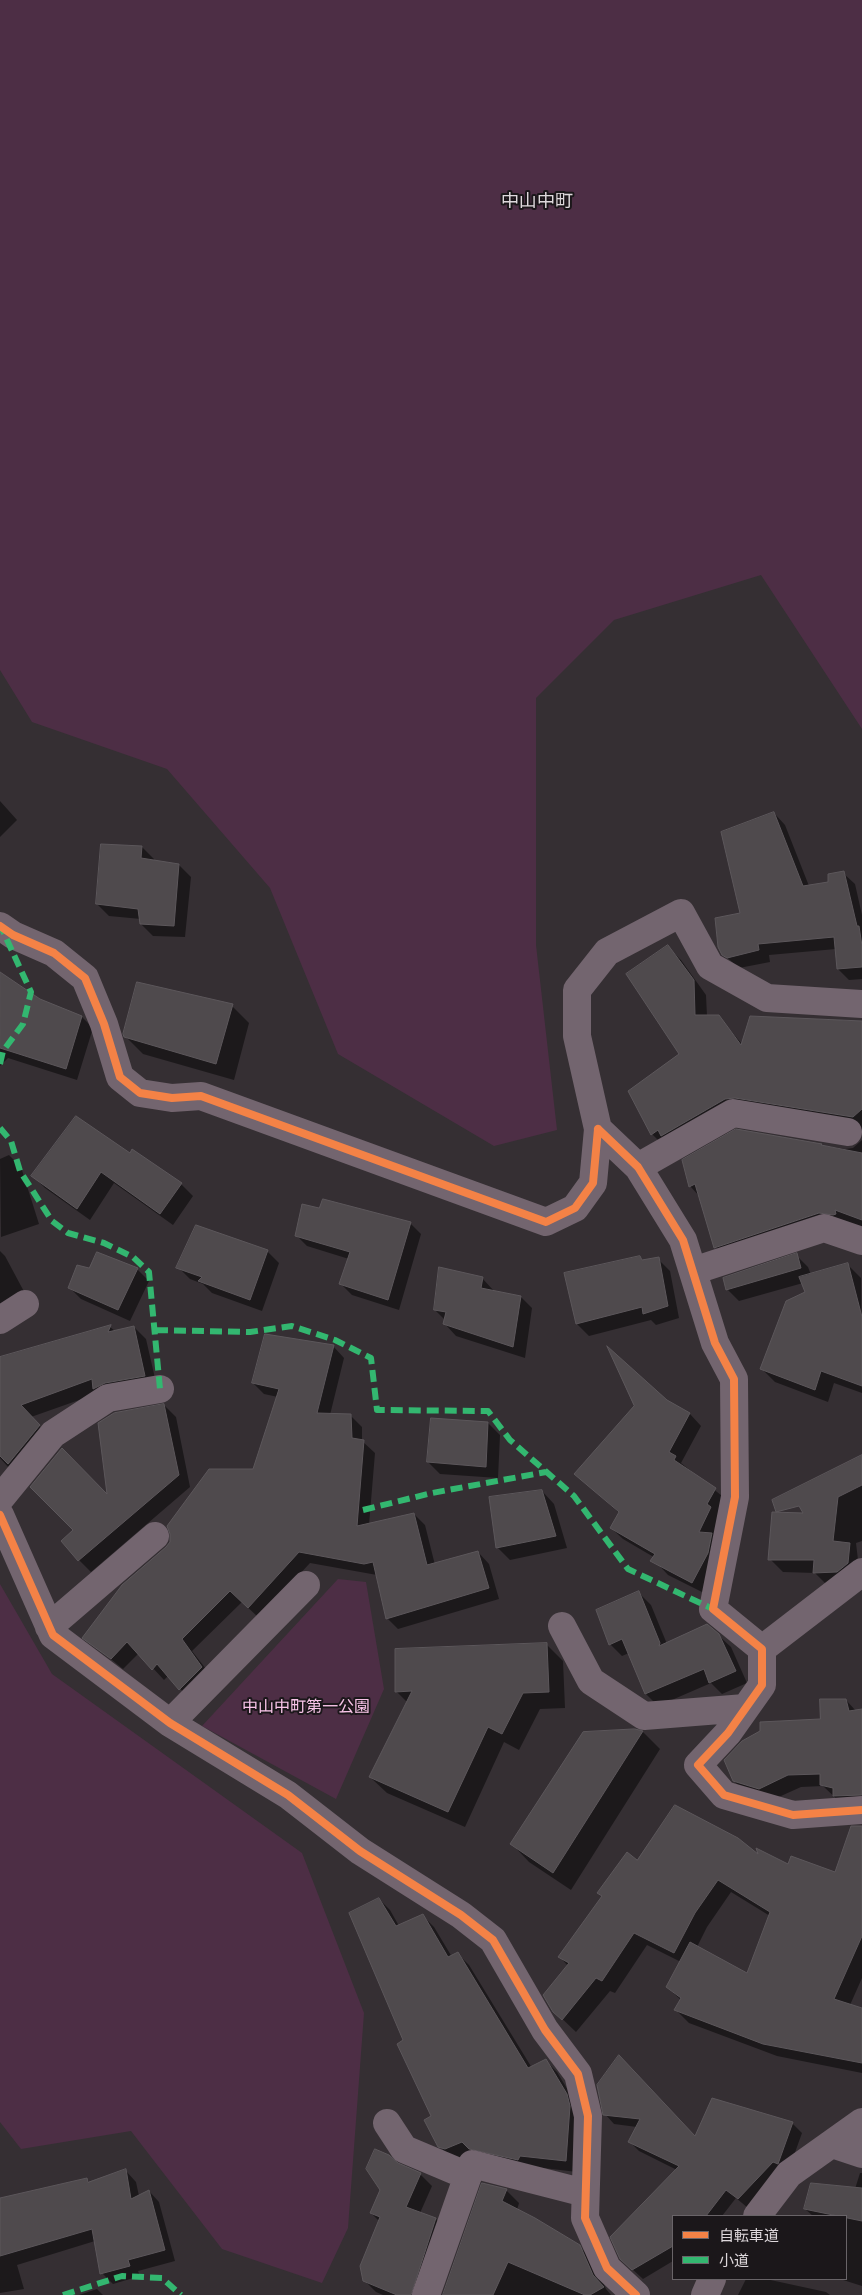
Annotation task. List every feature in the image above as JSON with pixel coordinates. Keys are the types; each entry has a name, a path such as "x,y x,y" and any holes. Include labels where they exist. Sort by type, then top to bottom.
{"street":[{"path":"0,926 13,935 54,953 85,978 104,1024 120,1077 140,1093 172,1098 201,1096 546,1222 575,1208 593,1183 598,1130 577,1036 577,990 606,952 681,913 710,966 767,998 862,1004"},
{"path":"638,1167 733,1114 848,1132"},
{"path":"598,1130 638,1167 684,1240 716,1343 734,1379 735,1497 713,1609 762,1648"},
{"path":"693,1271 824,1228 862,1241"},
{"path":"0,1320 25,1304"},
{"path":"0,1499 53,1434 108,1398 160,1389"},
{"path":"0,1516 53,1635 170,1723 288,1795 360,1851 461,1915 492,1940 545,2030 578,2074 588,2116 585,2218 607,2268 636,2295"},
{"path":"49,1627 155,1536"},
{"path":"762,1648 862,1572"},
{"path":"170,1723 306,1585"},
{"path":"562,1626 591,1681 644,1716 745,1708"},
{"path":"762,1648 762,1685 728,1733 698,1765 724,1795 793,1815 862,1810"},
{"path":"387,2122 404,2149 468,2176"},
{"path":"758,2215 790,2174 862,2122"},
{"path":"832,2144 862,2154"},
{"path":"426,2295 472,2164 586,2192"},
{"path":"705,2295 712,2280"}],"green space":[{"path":"0,0 862,0 862,729 761,575 614,620 536,698 536,945 557,1130 494,1146 338,1054 270,888 167,769 32,722 0,670"},
{"name":"中山中町第一公園","path":"338,1579 366,1582 384,1689 336,1799 202,1726"},
{"path":"0,1584 52,1674 302,1853 364,2013 348,2228 322,2283 222,2249 131,2131 21,2149 0,2122"}],"building":[{"path":"774,812 803,886 828,882 828,874 844,871 857,926 859,926 862,946 862,967 837,969 834,937 758,944 759,950 727,958 722,955 718,947 715,918 740,913 721,832"},
{"path":"101,844 142,846 141,858 179,864 174,926 140,924 138,909 96,904"},
{"path":"668,945 694,980 695,1015 719,1015 741,1045 750,1016 862,1021 862,1109 853,1117 735,1098 725,1099 661,1136 658,1130 651,1135 628,1091 679,1054 626,974"},
{"path":"0,972 40,999 82,1016 66,1069 0,1048"},
{"path":"137,982 233,1004 216,1064 124,1037 123,1034"},
{"path":"76,1116 130,1153 132,1149 182,1183 160,1214 101,1172 77,1209 31,1176"},
{"path":"736,1129 862,1153 862,1220 835,1210 836,1214 833,1215 819,1213 714,1248 695,1184 689,1187 682,1160"},
{"path":"323,1199 411,1222 388,1300 339,1284 350,1252 295,1236 302,1204 319,1208"},
{"path":"196,1225 268,1250 250,1300 198,1281 202,1277 176,1268"},
{"path":"97,1252 138,1268 118,1310 68,1288 77,1265 89,1268"},
{"path":"797,1253 801,1268 726,1290 723,1278"},
{"path":"640,1256 642,1260 659,1257 668,1306 643,1314 642,1307 576,1324 564,1273"},
{"path":"848,1263 862,1317 862,1386 821,1371 815,1390 760,1369 786,1301 805,1292 799,1277"},
{"path":"439,1267 483,1277 481,1288 521,1296 513,1347 443,1324 446,1312 434,1310"},
{"path":"111,1325 108,1332 134,1326 145,1376 105,1383 93,1389 92,1379 21,1405 40,1425 8,1464 0,1456 0,1357"},
{"path":"265,1334 334,1345 317,1413 351,1414 352,1438 364,1440 357,1526 414,1513 427,1565 478,1551 489,1588 386,1619 373,1562 364,1564 299,1552 248,1608 230,1591 182,1639 202,1667 179,1690 157,1664 152,1670 127,1642 111,1659 82,1638 122,1585 170,1542 167,1526 209,1469 253,1469 279,1389 252,1383"},
{"path":"607,1346 667,1400 690,1413 669,1452 676,1456 674,1460 716,1488 707,1504 711,1507 699,1532 712,1533 708,1553 692,1583 650,1561 655,1554 610,1528 619,1512 574,1474 634,1406"},
{"path":"164,1404 179,1475 78,1561 61,1541 73,1530 30,1487 62,1448 107,1494 98,1423 114,1413"},
{"path":"431,1418 488,1422 486,1467 427,1462"},
{"path":"862,1455 862,1485 838,1497 833,1541 850,1543 848,1563 837,1572 813,1573 814,1560 768,1560 772,1512 803,1513 799,1506 776,1512 772,1500"},
{"path":"542,1490 556,1536 496,1548 489,1497"},
{"path":"639,1591 660,1643 659,1646 707,1624 719,1634 736,1671 709,1683 704,1669 645,1694 622,1639 609,1645 596,1610"},
{"path":"547,1643 549,1692 523,1693 502,1734 488,1727 448,1812 369,1777 412,1691 395,1692 395,1649"},
{"path":"820,1699 846,1699 849,1711 862,1709 862,1795 833,1796 833,1788 820,1785 820,1774 788,1775 759,1789 733,1781 724,1760 742,1741 760,1731 760,1722 820,1719"},
{"path":"635,1729 643,1731 553,1873 510,1844 583,1732"},
{"path":"675,1805 738,1838 758,1854 756,1848 788,1864 791,1856 835,1872 851,1826 862,1826 862,1936 834,1999 862,2008 862,2063 763,2044 674,2010 681,1998 666,1987 690,1942 747,1973 770,1912 718,1880 695,1913 674,1953 634,1933 602,1981 596,1978 562,2020 553,2012 543,1995 569,1963 558,1957 602,1896 597,1893 627,1852 637,1860"},
{"path":"379,1898 396,1926 423,1914 448,1957 458,1952 528,2068 546,2059 567,2094 570,2106 566,2161 520,2156 518,2160 469,2149 462,2142 445,2149 438,2147 424,2120 431,2116 397,2044 403,2040 349,1913"},
{"path":"619,2055 695,2136 712,2098 793,2122 778,2164 773,2162 738,2199 726,2190 707,2215 672,2215 672,2247 632,2270 620,2259 610,2237 679,2166 628,2142 640,2119 603,2115 597,2085"},
{"path":"375,2149 389,2155 398,2163 421,2173 406,2207 436,2218 411,2295 397,2295 363,2281 360,2266 380,2217 370,2213 380,2190 366,2169"},
{"path":"126,2169 131,2199 149,2190 165,2250 128,2260 130,2266 100,2274 92,2229 0,2256 0,2198 87,2178 88,2182"},
{"path":"482,2183 507,2189 502,2201 580,2245 593,2275 604,2287 590,2295 585,2295 508,2262 493,2295 443,2295"},
{"path":"811,2183 862,2188 862,2221 847,2218 847,2215 833,2215 804,2209"}],"marked path":[{"path":"0,1064 3,1051 23,1024 31,992 2,929"},
{"path":"0,1128 11,1141 20,1171 52,1221 68,1233 104,1243 133,1257 149,1272 160,1389"},
{"path":"156,1330 250,1332 292,1326 335,1340 371,1358 377,1410 488,1411 510,1440 574,1496 628,1569 713,1609"},
{"path":"363,1510 432,1493 546,1472"},
{"path":"63,2295 122,2276 162,2278 181,2295"}],"cycle path":[{"path":"0,926 13,935 54,953 85,978 104,1024 120,1077 140,1093 172,1098 201,1096 546,1222 575,1208 593,1183 598,1129"},
{"path":"598,1129 638,1167 683,1240 715,1343 734,1379 735,1497 713,1609 762,1649 762,1685 728,1733 698,1765 724,1795 793,1815 862,1810"},
{"path":"0,1515 53,1635 170,1723 288,1795 360,1851 461,1915 493,1940 545,2030 578,2074 588,2116 585,2218 607,2268 636,2295"}],"district":[{"name":"中山中町","path":"537,202"}]}
